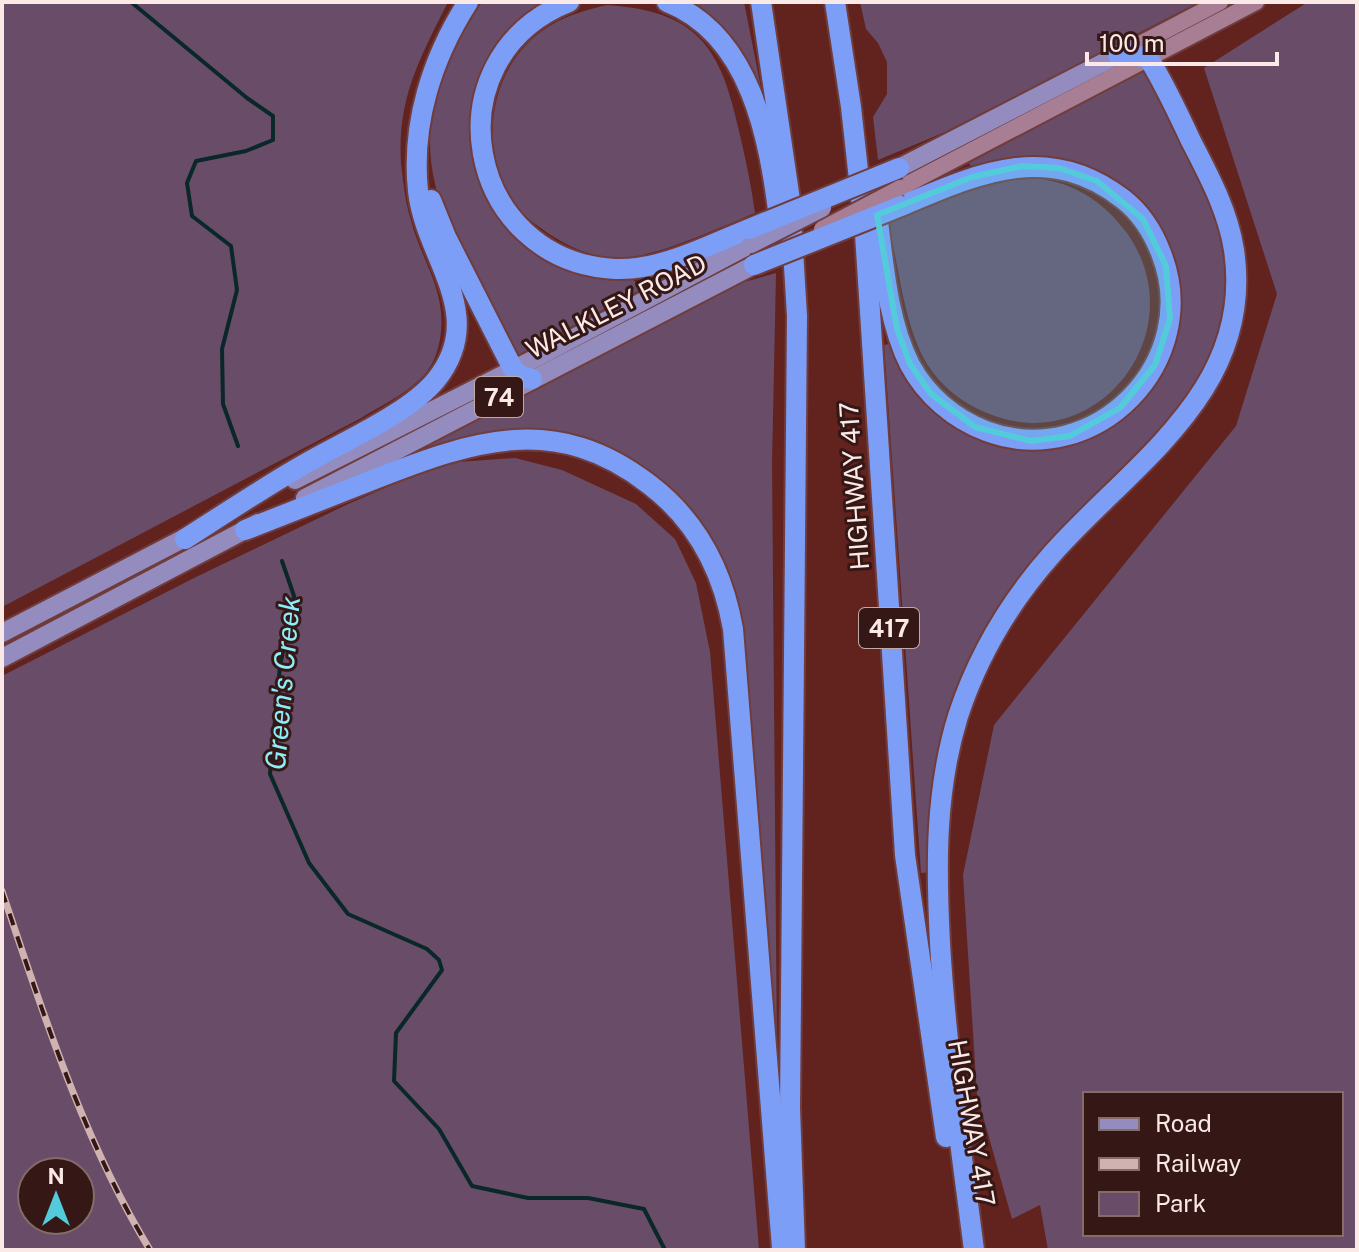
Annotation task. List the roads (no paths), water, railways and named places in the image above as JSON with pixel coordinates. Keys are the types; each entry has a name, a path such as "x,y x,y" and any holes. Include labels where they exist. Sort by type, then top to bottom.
{"highway":[{"path":"185,539 401,408 422,393 442,371 454,347 457,319 452,290 424,222 418,194 417,141 439,51 468,2"},
{"path":"569,2 545,14 516,37 496,65 481,114 481,150 492,186 512,219 536,241 565,259 584,265 635,268 751,246 900,187 1022,166 1059,168 1087,177 1130,204 1152,233 1166,266 1170,285 1167,336 1147,379 1120,408 1070,436 1031,441 996,435 967,422 944,406 920,380 903,347 894,317 856,72 838,2"},
{"path":"667,2 696,17 719,38 739,67 753,98 777,205 797,384"},
{"name":"HIGHWAY 417","path":"761,2 790,200 797,316 790,1108 795,1250"},
{"name":"HIGHWAY 417","path":"838,2 865,234 905,855 941,1105 972,1250"},
{"path":"972,1250 945,1024 936,868 942,788 953,735 978,664 1003,619 1055,551 1171,435 1196,403 1221,357 1234,308 1234,253 1226,216 1207,171 1149,59 1133,54 1118,55"},
{"path":"422,121 425,171 436,215 513,369 521,376 532,379"},
{"path":"751,246 900,187"},
{"path":"245,530 443,453 481,443 522,439 570,445 612,461 667,498 690,525 718,575 733,629 782,1250"}],"main road":[{"path":"900,187 1118,55 1220,2"},
{"path":"900,187 1256,2"},
{"name":"WALKLEY ROAD","path":"2,633 751,246"},
{"name":"WALKLEY ROAD","path":"2,658 532,379 751,246"}],"waterway":[{"name":"Green's Creek","path":"131,2 273,116 273,140 246,151 196,161 187,183 192,216 231,246 237,290 222,349 223,404 238,446"},
{"name":"Green's Creek","path":"282,561 294,596 280,666 270,774 309,863 348,914 427,949 439,960 442,970 396,1033 394,1081 439,1129 472,1186 528,1198 588,1198 644,1209 665,1250"}],"railway":[{"path":"2,891 66,1075 104,1165 150,1250"}]}
